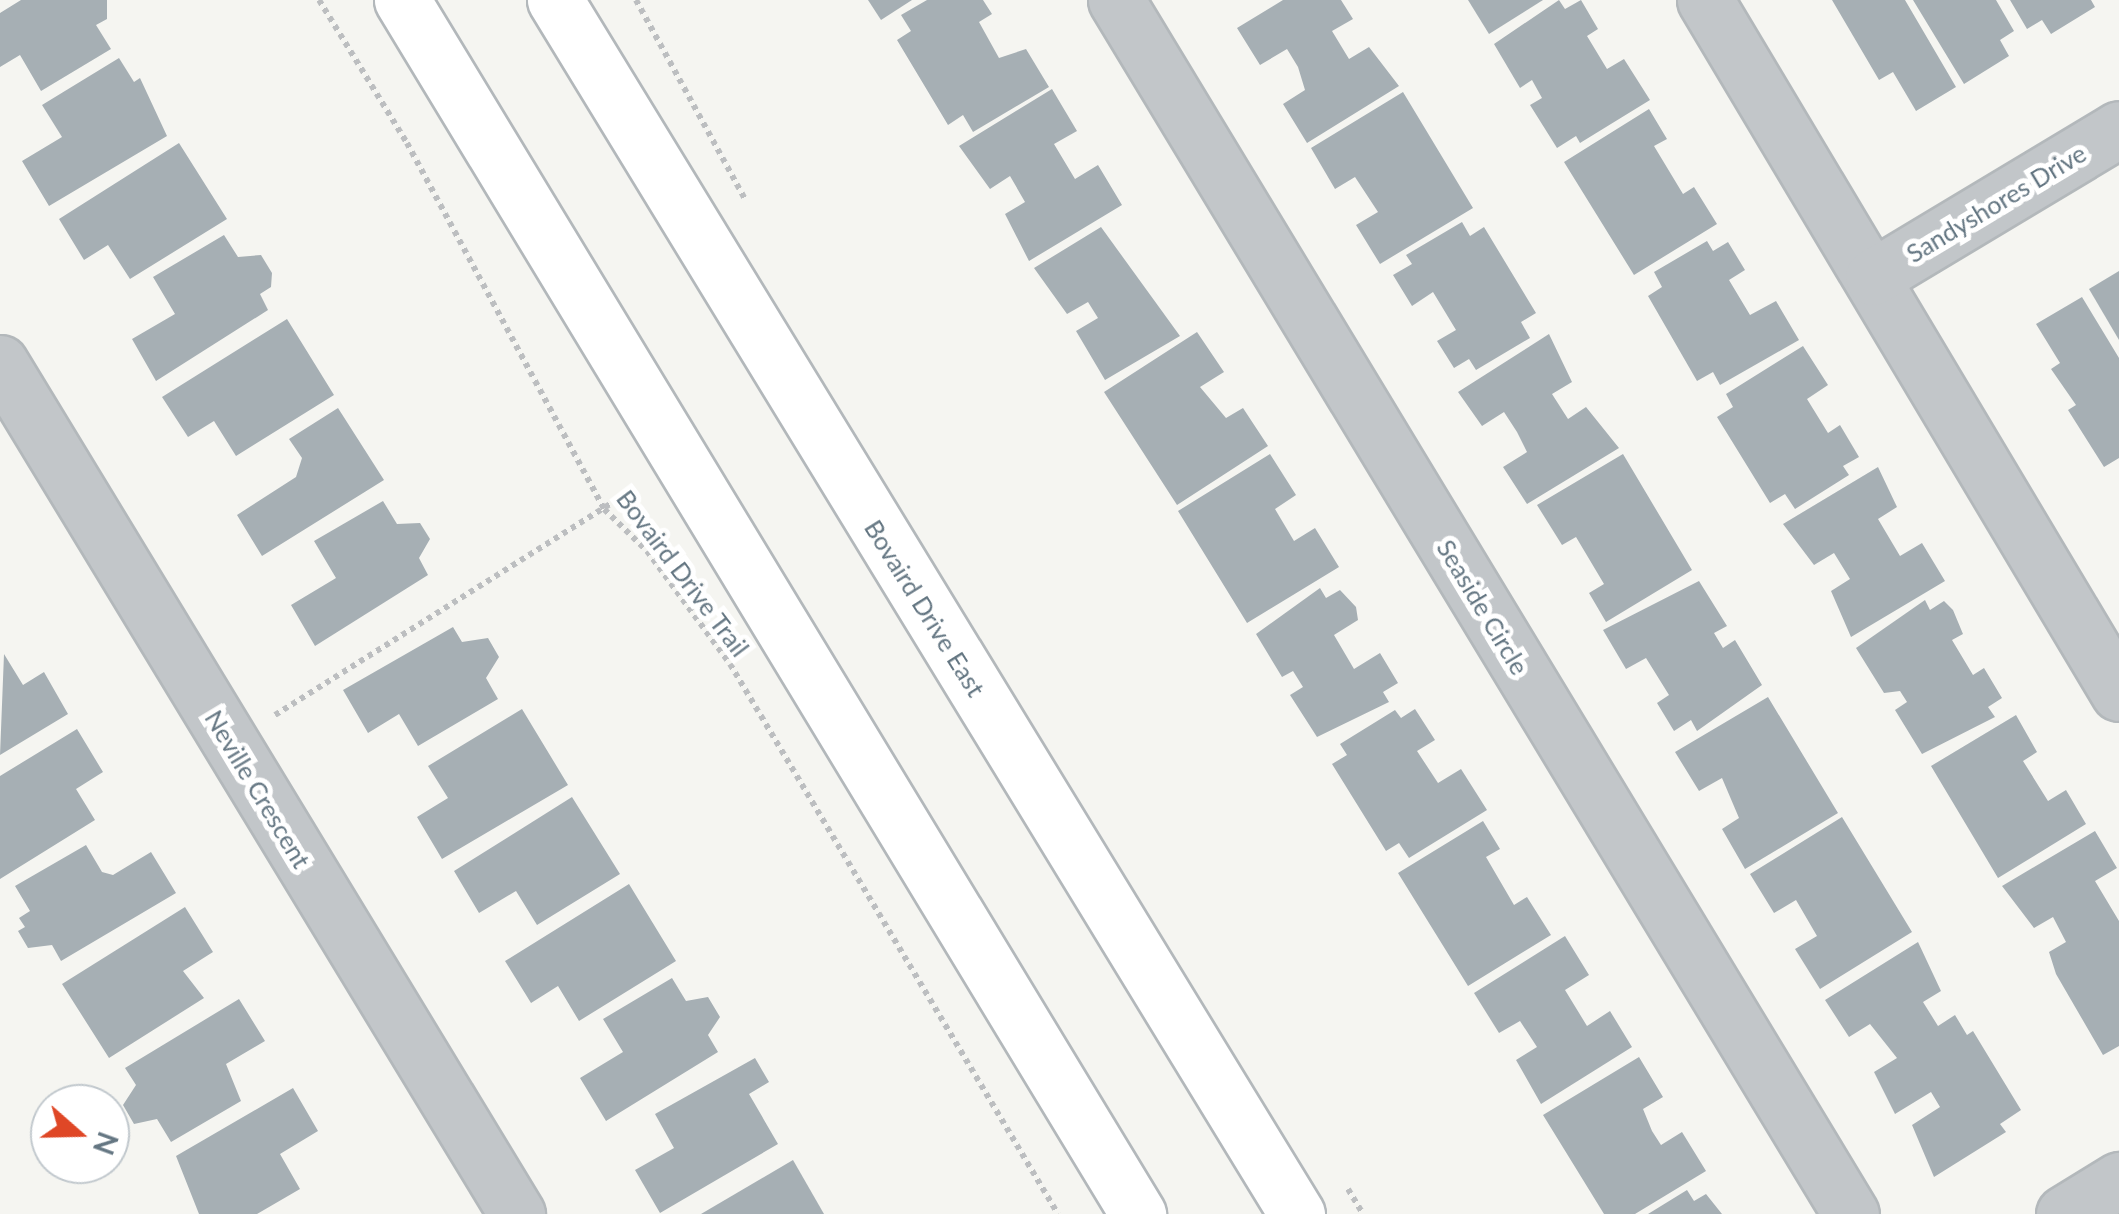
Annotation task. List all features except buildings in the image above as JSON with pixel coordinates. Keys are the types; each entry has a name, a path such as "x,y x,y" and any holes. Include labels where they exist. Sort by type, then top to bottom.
{"main road":[{"path":"402,0 1138,1214"},
{"name":"Bovaird Drive East","path":"556,0 1298,1214"}],"street":[{"name":"Seaside Circle","path":"1116,0 1851,1214"},
{"path":"1705,0 2119,693"},
{"name":"Sandyshores Drive","path":"1872,277 2119,129"},
{"name":"Neville Crescent","path":"0,362 517,1214"},
{"path":"2064,1214 2119,1180"}],"path":[{"name":"Bovaird Drive Trail","path":"320,0 407,143 604,510 647,551 730,664 1058,1214"},
{"path":"230,743 680,459"}]}
